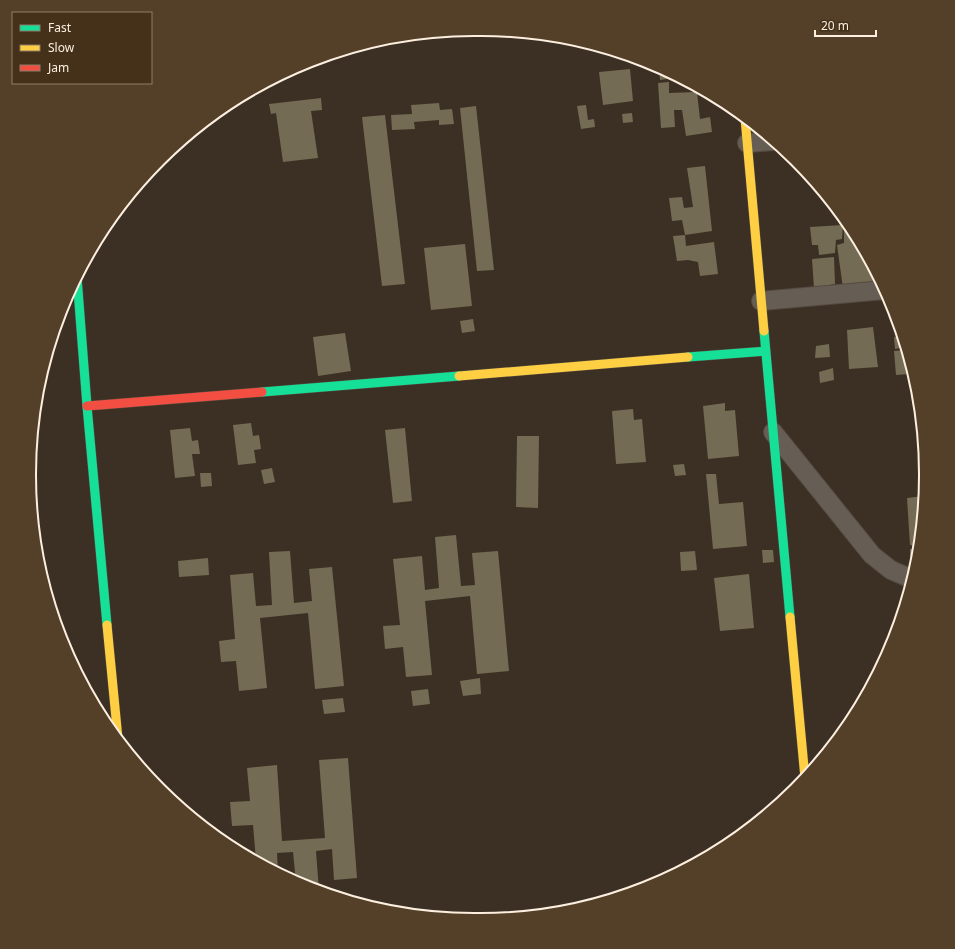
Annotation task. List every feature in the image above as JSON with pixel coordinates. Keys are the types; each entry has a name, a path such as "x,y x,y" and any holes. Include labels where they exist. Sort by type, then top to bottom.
{"street":[{"path":"746,126 804,770"},
{"path":"748,143 766,142"},
{"path":"78,288 87,406 117,727"},
{"path":"761,301 878,291"},
{"path":"87,406 766,351"},
{"path":"773,432 872,555 891,570 907,577"}],"building":[{"path":"630,69 633,101 603,105 599,72"},
{"path":"660,74 669,79 660,80"},
{"path":"669,82 669,93 695,92 697,93 700,119 710,117 712,132 686,136 682,110 674,110 675,127 661,128 658,83"},
{"path":"321,98 322,110 311,111 318,158 283,162 276,113 271,114 269,104"},
{"path":"439,103 440,110 452,109 454,124 439,125 439,120 414,122 415,129 392,130 391,115 412,114 411,105"},
{"path":"586,105 588,120 594,119 595,127 581,129 577,106"},
{"path":"476,106 494,270 477,271 460,108"},
{"path":"632,113 633,122 623,123 622,114"},
{"path":"385,115 405,284 382,286 362,117"},
{"path":"705,166 712,231 685,235 682,220 672,221 669,198 682,197 684,208 693,207 687,168"},
{"path":"841,225 843,228 842,239 836,240 835,253 819,255 818,245 812,245 810,227"},
{"path":"844,230 874,282 843,288 837,245 844,243"},
{"path":"685,235 686,246 714,242 718,274 700,276 698,262 688,260 677,261 673,236"},
{"path":"465,244 472,306 431,310 424,248"},
{"path":"834,257 835,284 814,288 812,259"},
{"path":"473,319 475,331 462,333 460,321"},
{"path":"873,327 878,367 849,369 847,330"},
{"path":"345,333 351,371 318,376 313,337"},
{"path":"894,337 897,337 900,348 895,349"},
{"path":"829,344 830,357 815,358 816,346"},
{"path":"901,350 907,374 896,375 894,351"},
{"path":"833,368 834,380 820,383 819,372"},
{"path":"725,403 725,411 735,410 739,456 708,459 703,406"},
{"path":"633,409 634,420 642,419 646,462 616,464 612,411"},
{"path":"251,423 253,436 259,435 261,449 254,450 256,463 238,465 233,425"},
{"path":"190,428 192,441 198,440 200,454 192,454 195,476 175,478 170,430"},
{"path":"405,428 412,501 393,503 385,430"},
{"path":"517,436 539,436 538,508 516,507"},
{"path":"684,464 686,475 675,476 673,465"},
{"path":"272,468 275,482 264,484 261,470"},
{"path":"200,473 211,473 212,486 201,487"},
{"path":"706,474 716,474 719,504 743,502 747,546 713,549"},
{"path":"918,497 913,546 910,545 907,498"},
{"path":"456,535 461,586 475,585 472,553 498,551 509,671 477,674 470,596 425,601 432,675 406,677 403,647 385,649 383,626 400,625 393,559 422,556 425,590 439,588 435,537"},
{"path":"910,549 913,549 910,564"},
{"path":"762,550 773,550 774,562 763,563"},
{"path":"290,551 294,603 312,601 309,569 332,567 344,686 315,689 308,613 260,618 267,688 239,691 236,661 221,662 219,641 235,639 230,575 253,573 256,606 272,605 269,552"},
{"path":"695,551 697,570 681,571 680,552"},
{"path":"208,558 209,575 179,577 178,561"},
{"path":"749,574 754,628 720,631 714,578"},
{"path":"480,678 481,694 463,696 460,681"},
{"path":"428,689 430,704 413,706 411,691"},
{"path":"343,698 345,712 324,714 322,700"},
{"path":"348,758 357,878 334,880 332,849 316,851 318,884 295,875 293,852 277,853 278,866 256,854 253,825 232,826 230,802 250,801 247,768 277,765 282,841 325,838 319,760"}],"traffic: fast":[{"path":"78,288 107,625"},
{"path":"764,331 790,617"},
{"path":"688,357 766,351"},
{"path":"262,392 459,376"}],"traffic: slow":[{"path":"746,126 764,331"},
{"path":"459,376 688,357"},
{"path":"790,617 804,770"},
{"path":"107,625 117,727"}],"traffic: jam":[{"path":"87,406 262,392"}]}
